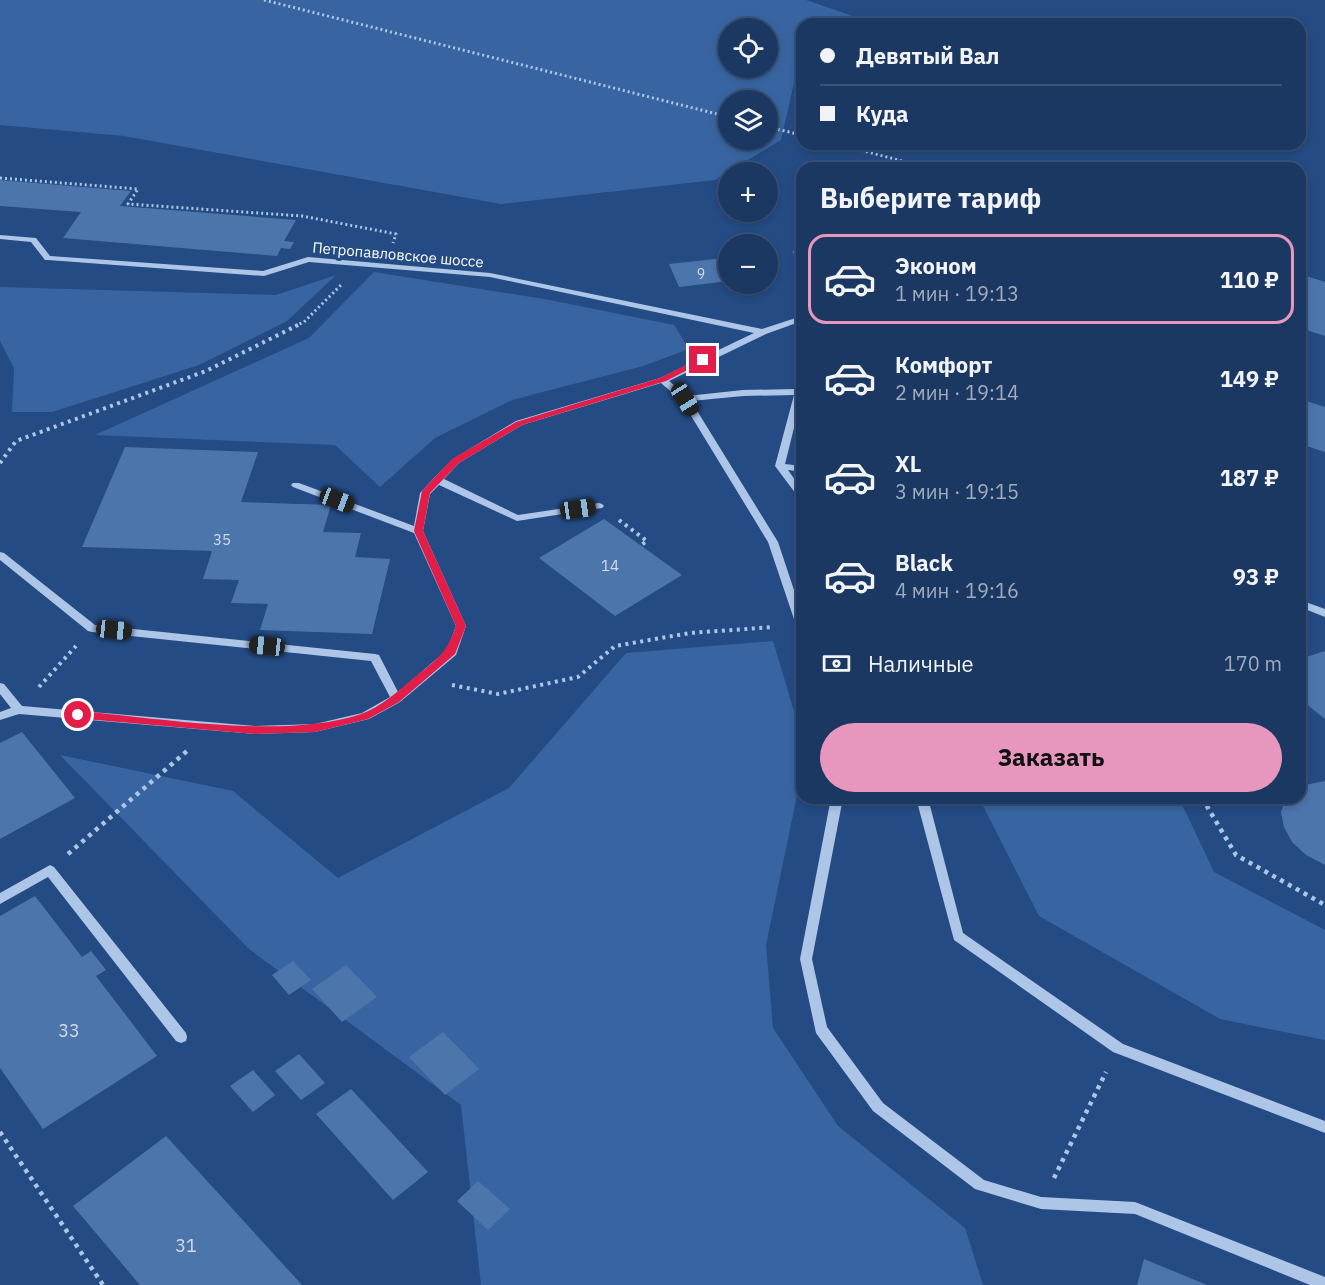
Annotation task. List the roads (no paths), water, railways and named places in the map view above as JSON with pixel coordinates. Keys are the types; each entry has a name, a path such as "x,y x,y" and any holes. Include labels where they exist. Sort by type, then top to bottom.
{"street":[{"name":"Петропавловское шоссе","path":"0,237 33,240 48,258 264,274 308,259 490,275 763,332"},
{"path":"0,716 19,710 255,730 315,728 365,716 396,699 452,652 461,626 418,531 425,493 456,461 519,423 663,380 763,332 796,320"},
{"path":"663,380 685,399 773,542 796,609"},
{"path":"685,399 742,393 796,392"},
{"path":"780,466 796,404"},
{"path":"780,466 796,468"},
{"path":"780,466 796,488"},
{"path":"437,480 517,518 599,506"},
{"path":"296,485 418,531"},
{"path":"0,555 92,628 375,658 396,699"},
{"path":"1306,605 1325,613"},
{"path":"0,687 19,710"},
{"path":"836,804 806,959 820,1029 878,1107 980,1185 1041,1203 1135,1208 1325,1284"},
{"path":"924,804 958,936 1118,1048 1325,1127"},
{"path":"0,899 50,870 181,1037"}]}
